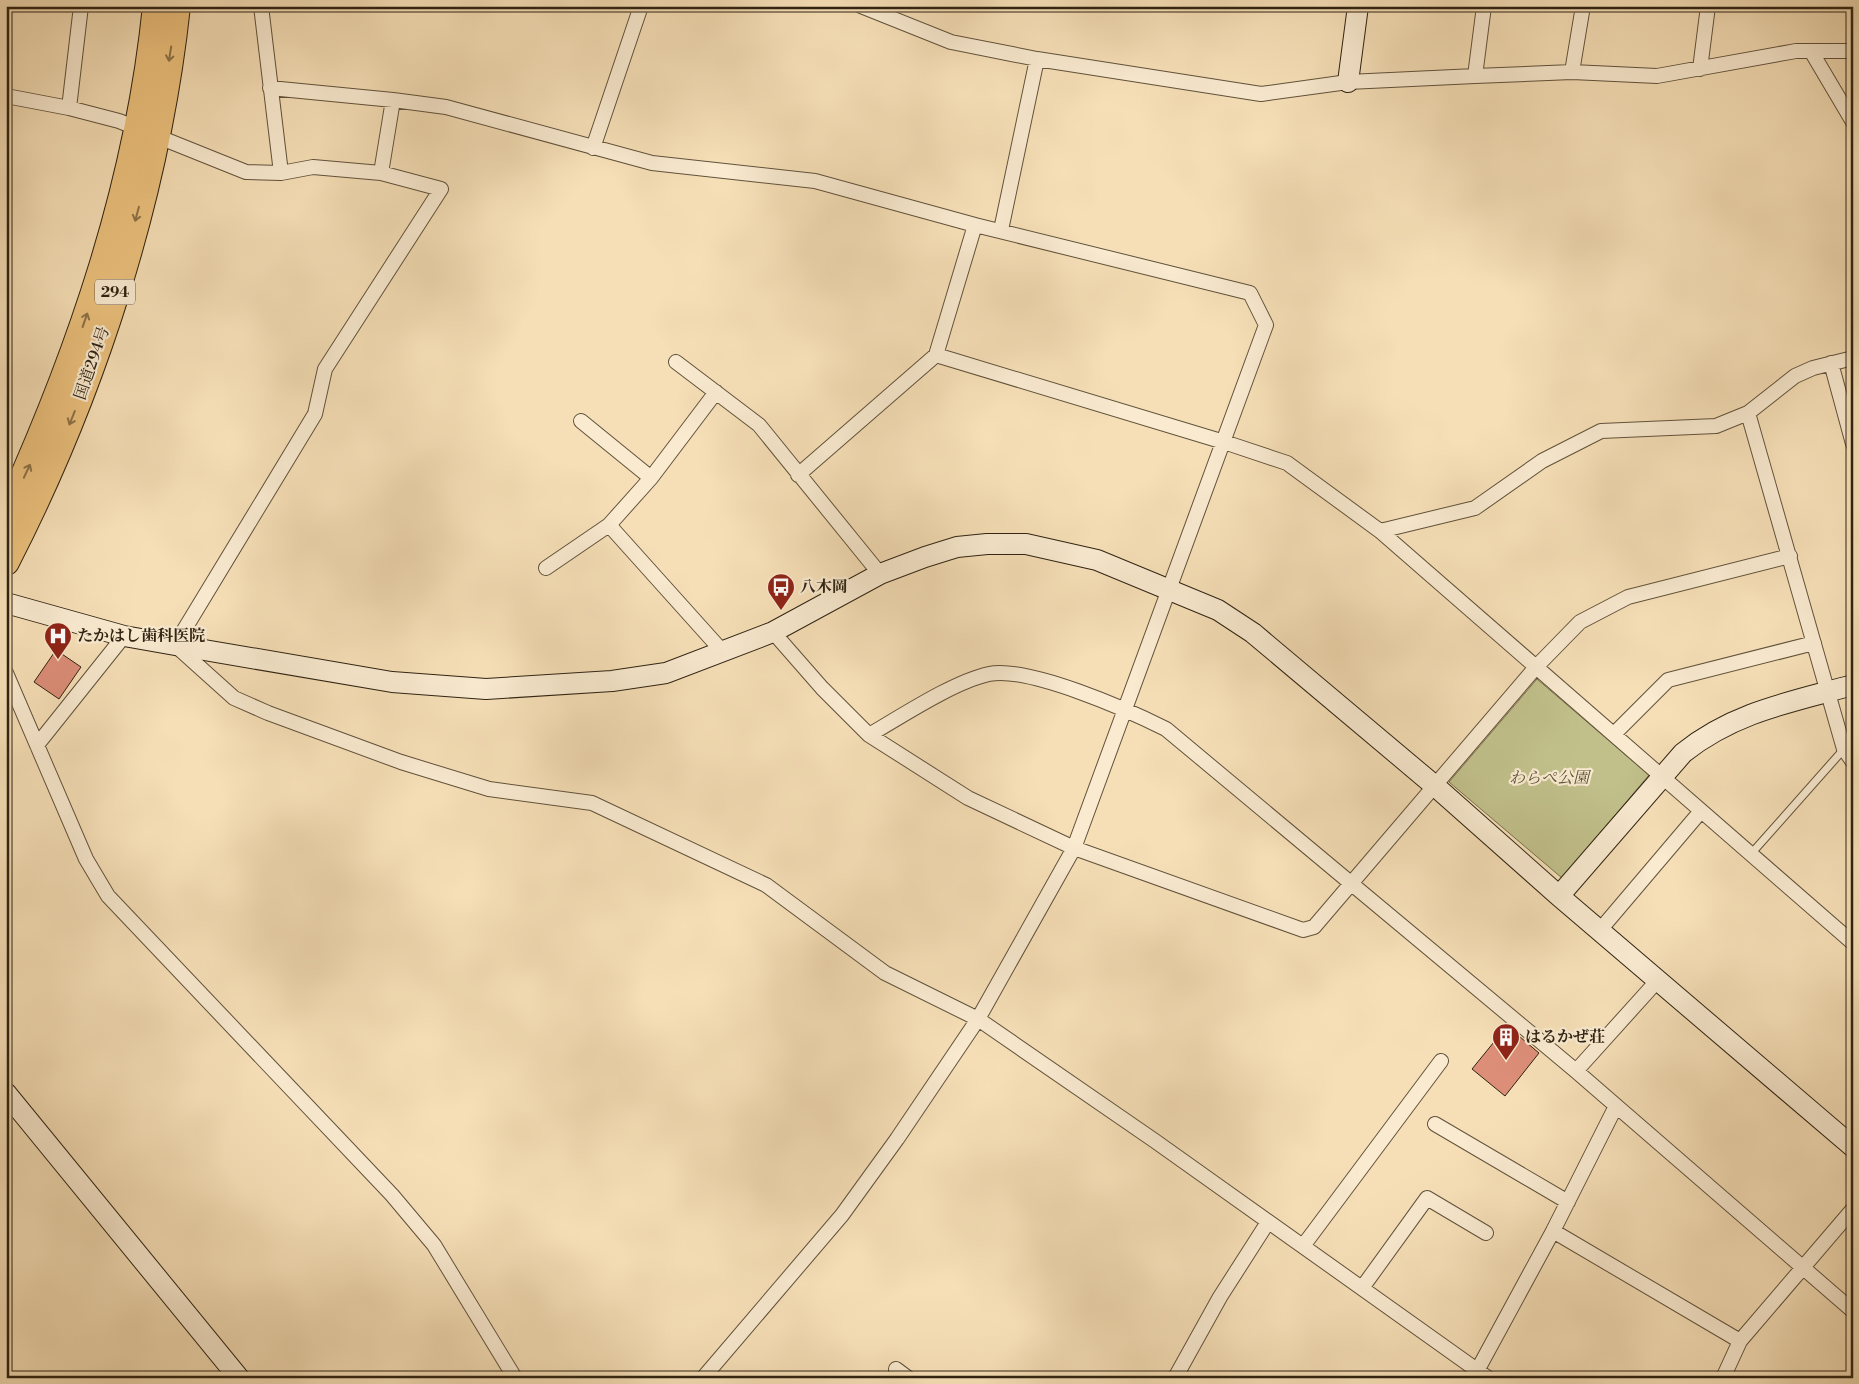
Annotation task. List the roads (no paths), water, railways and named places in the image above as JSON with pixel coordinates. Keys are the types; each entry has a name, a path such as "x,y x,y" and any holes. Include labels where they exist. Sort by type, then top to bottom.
{"highway":[{"name":"国道294号","path":"148,132 156,6"},
{"name":"国道294号","path":"6,562 13,528 50,471 84,389 128,248 148,132 177,6"}],"street":[{"path":"70,108 81,6"},
{"path":"261,6 281,173"},
{"path":"593,148 641,6"},
{"path":"861,6 951,42 1037,59 1261,94 1348,82 1475,76 1572,72 1658,76 1700,70 1796,51 1853,51"},
{"path":"1348,82 1358,6"},
{"path":"1475,76 1484,6"},
{"path":"1572,72 1583,6"},
{"path":"1700,70 1708,6"},
{"path":"1811,51 1853,122"},
{"path":"1001,230 1037,59"},
{"path":"270,88 446,107 652,163 815,181 975,225 1250,293 1266,325 1074,848 978,1019 842,1216 703,1378"},
{"path":"6,96 70,108 148,132 246,172 281,173 313,167 380,173 440,190 325,369 315,414 175,646"},
{"path":"380,173 393,100"},
{"path":"798,475 936,355 975,225"},
{"path":"936,355 1224,442 1287,463 1380,531 1853,944"},
{"path":"1380,531 1475,508 1542,461 1601,430 1716,426 1748,413 1795,376 1831,363 1853,358"},
{"path":"676,362 758,424 880,574"},
{"path":"1831,363 1853,444"},
{"path":"546,568 609,525 651,478 716,392"},
{"path":"1748,413 1844,749 1853,762"},
{"path":"581,421 651,478"},
{"path":"609,525 723,652"},
{"path":"6,603 124,636 175,646 392,682 486,689 612,681 666,673 773,632 880,574 957,547 986,544 1026,544 1098,560 1218,610 1253,633 1435,786 1559,896 1853,1147"},
{"path":"773,632 822,688 869,735 968,798 1074,848 1303,930 1314,927 1536,666 1580,622 1628,597 1790,556"},
{"path":"37,744 124,636"},
{"path":"1614,734 1668,680 1814,643"},
{"path":"175,646 234,698 268,713 401,762 490,788 592,803 766,885 885,973 978,1019 1303,1246 1482,1374 1616,1106"},
{"path":"6,673 86,859 108,896 392,1195 434,1245 515,1378"},
{"path":"869,735 946,691 989,674 1030,676 1126,709 1166,729 1576,1071 1802,1269 1853,1311"},
{"path":"1559,896 1683,753 1703,737 1746,714 1853,685"},
{"path":"1600,930 1701,812"},
{"path":"1576,1071 1658,980"},
{"path":"1303,1246 1441,1061"},
{"path":"6,1093 239,1378"},
{"path":"1436,1124 1568,1202"},
{"path":"1362,1288 1427,1198 1486,1233"},
{"path":"1722,1378 1740,1340 1853,1209"},
{"path":"1175,1378 1220,1297 1268,1222"},
{"path":"1553,1231 1740,1340"},
{"path":"896,1369 908,1378"}],"lane":[{"path":"1750,856 1844,749"}],"place":[{"name":"八木岡","path":"781,611"},
{"name":"たかはし歯科医院","path":"58,660"},
{"name":"はるかぜ荘","path":"1506,1061"}],"park label":[{"name":"わらぺ公園","path":"1549,778"}]}
